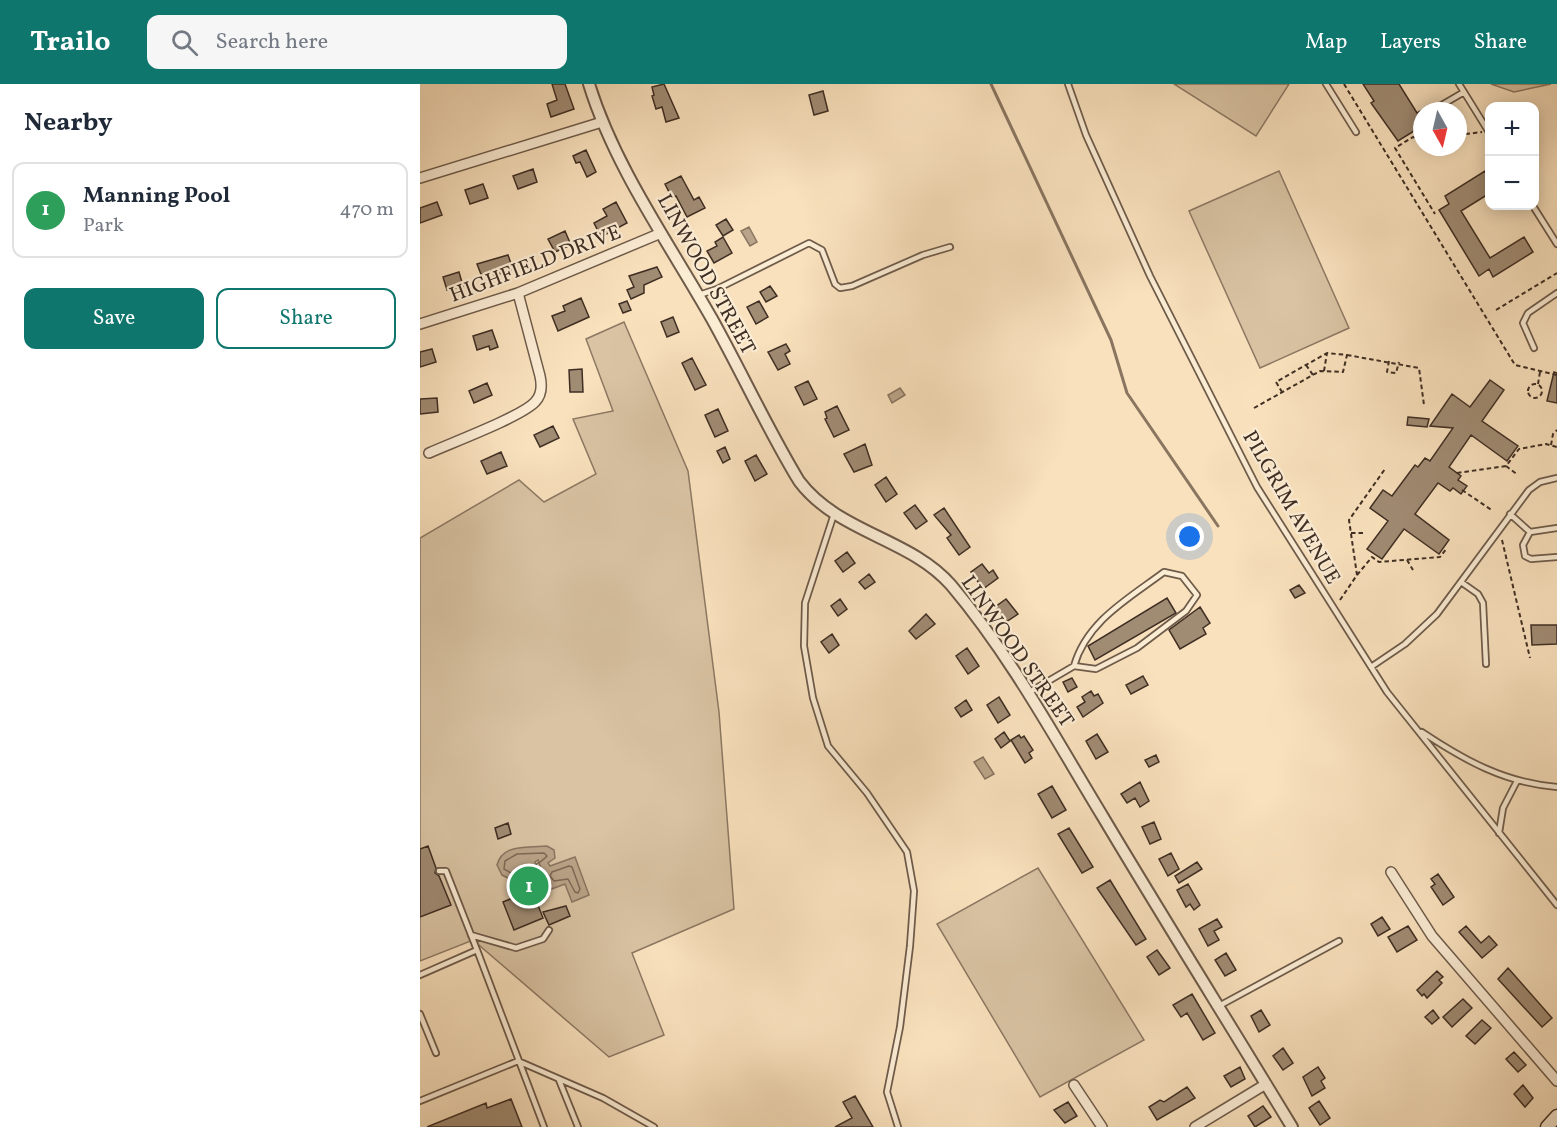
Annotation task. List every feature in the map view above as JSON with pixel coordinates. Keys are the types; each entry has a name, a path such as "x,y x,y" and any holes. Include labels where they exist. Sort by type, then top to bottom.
{"main road":[{"path":"1547,1127 1557,1116"}],"street":[{"name":"LINWOOD STREET","path":"589,84 602,122 620,161 799,481 817,501 834,514 900,549 941,575 975,616 1028,693 1292,1127"},
{"path":"420,178 602,122"},
{"name":"HIGHFIELD DRIVE","path":"420,324 518,293 661,233"},
{"path":"429,453 516,414 538,398 542,388 540,376 518,293"},
{"path":"1391,872 1432,936 1557,1081"},
{"path":"1195,1127 1266,1084"},
{"path":"1074,1085 1102,1127"}],"lane":[{"name":"PILGRIM AVENUE","path":"1068,84 1086,135 1139,254 1249,472 1391,699 1557,905"},
{"path":"1326,84 1356,132"},
{"path":"1459,84 1485,126"},
{"path":"1447,102 1464,92"},
{"path":"1536,210 1557,243"},
{"path":"696,296 717,290 809,243 822,250 835,284 840,288 852,286 923,255 950,247"},
{"path":"1534,348 1523,323 1528,313 1557,293"},
{"path":"1371,667 1421,630 1461,582 1533,486 1557,478"},
{"path":"834,514 805,603 804,646 813,698 828,746 867,793 907,852 914,891 910,946 900,1027 887,1092 898,1127"},
{"path":"1510,514 1530,532"},
{"path":"1530,532 1557,528"},
{"path":"1530,532 1523,545 1525,556 1531,559 1557,557"},
{"path":"1028,693 1074,666 1096,669 1137,648 1186,611 1197,595 1182,576 1164,572 1102,618 1080,645 1074,666"},
{"path":"1461,582 1478,594 1483,603 1486,664"},
{"path":"1417,729 1464,760 1517,781 1557,787"},
{"path":"1499,833 1503,808 1517,781"},
{"path":"439,871 446,871 544,1127"},
{"path":"471,935 516,948 543,939 549,930"},
{"path":"1220,1006 1339,941"},
{"path":"420,975 477,950"},
{"path":"420,1014 436,1053"},
{"path":"420,1101 518,1061 603,1098 654,1127"},
{"path":"558,1078 578,1127"}],"path":[{"path":"1344,84 1515,365 1557,375"},
{"path":"1467,134 1482,132"},
{"path":"1413,137 1395,148 1435,214"},
{"path":"1496,310 1557,273"},
{"path":"1324,371 1327,353"},
{"path":"1282,393 1276,382 1327,353 1399,362 1419,368 1424,405"},
{"path":"1254,408 1313,375 1324,371 1343,372 1347,355"},
{"path":"1389,361 1387,372 1396,373 1399,362"},
{"path":"1306,365 1313,375"},
{"path":"1538,384 1529,387 1531,397 1536,398 1541,394 1541,387 1538,384 1540,371"},
{"path":"1551,445 1553,434 1557,430"},
{"path":"1457,473 1506,466 1519,449 1551,445 1557,447"},
{"path":"1506,466 1518,475"},
{"path":"1358,575 1349,520 1384,469"},
{"path":"1462,490 1493,511"},
{"path":"1351,533 1365,533"},
{"path":"1501,535 1530,658"},
{"path":"1340,600 1372,557 1379,562 1440,557 1447,548"},
{"path":"1407,560 1413,570"}],"shaded area":[{"path":"1174,84 1289,84 1256,136"},
{"path":"1491,84 1551,84 1514,92"},
{"path":"1279,171 1349,328 1260,368 1189,211"},
{"path":"624,322 688,471 719,712 734,909 632,953 664,1035 609,1057 473,940 420,961 420,538 519,480 544,502 596,474 573,419 613,411 586,339"},
{"path":"1038,868 1144,1040 1040,1097 937,924"}],"water":[{"path":"749,227 757,242 750,246 741,231"},
{"path":"900,388 905,395 892,403 888,395"},
{"path":"983,757 994,774 985,779 974,762"},
{"path":"547,846 554,850 555,858 548,863 550,866 575,857 589,895 572,902 565,884 549,890 538,860 535,862 538,869 525,876 512,879 502,875 497,865 502,856 514,849"}],"building":[{"path":"552,84 565,84 574,109 551,117 547,104 557,100"},
{"path":"664,84 679,118 666,122 662,107 656,109 652,96 654,95 652,87"},
{"path":"1363,84 1399,84 1413,107 1413,132 1398,141 1371,103 1374,101"},
{"path":"823,91 828,111 814,115 809,95"},
{"path":"586,150 596,172 587,177 580,162 576,163 573,156"},
{"path":"533,169 537,182 518,189 513,176"},
{"path":"1485,171 1485,196 1461,211 1490,258 1524,237 1533,252 1493,277 1489,269 1479,276 1439,210 1449,204 1445,196"},
{"path":"681,176 694,200 699,197 705,208 687,217 676,196 672,198 665,184"},
{"path":"483,184 488,198 470,204 465,190"},
{"path":"437,202 442,215 420,223 420,208"},
{"path":"616,202 627,223 601,237 594,223 607,216 603,209"},
{"path":"726,219 733,230 723,236 716,225"},
{"path":"565,231 571,245 555,252 548,239"},
{"path":"723,237 732,253 714,263 707,251 717,246 715,242"},
{"path":"508,255 513,269 494,276 493,272 482,277 477,264"},
{"path":"657,267 662,277 644,285 644,293 631,299 627,290 634,287 629,276"},
{"path":"459,272 463,286 447,290 443,277"},
{"path":"770,286 777,296 766,302 760,292"},
{"path":"581,298 589,317 558,331 552,316 565,311 563,306"},
{"path":"627,301 631,310 623,313 619,304"},
{"path":"759,301 768,317 756,324 747,307"},
{"path":"673,317 679,332 667,337 661,322"},
{"path":"492,330 498,347 490,350 489,346 477,350 473,336"},
{"path":"786,344 790,351 785,354 790,364 778,370 768,352"},
{"path":"432,349 436,362 420,367 420,352"},
{"path":"692,358 706,385 695,390 682,363"},
{"path":"582,369 583,392 570,392 569,370"},
{"path":"1554,372 1557,373 1557,403 1547,401"},
{"path":"1490,380 1504,390 1482,421 1518,446 1507,461 1471,435 1449,467 1461,476 1458,480 1467,486 1461,494 1453,488 1450,491 1438,483 1415,514 1449,540 1439,554 1404,529 1382,559 1367,549 1388,521 1370,508 1383,490 1392,496 1415,465 1418,467 1425,458 1430,461 1453,428 1430,426 1452,394 1470,407"},
{"path":"808,381 817,399 804,405 795,387"},
{"path":"487,383 492,395 474,403 469,391"},
{"path":"437,398 438,412 420,414 420,399"},
{"path":"837,406 849,430 834,437 825,419 827,418 825,412"},
{"path":"718,409 728,431 715,437 705,415"},
{"path":"1408,417 1429,419 1427,427 1407,425"},
{"path":"553,426 559,438 540,447 534,435"},
{"path":"865,444 872,465 854,472 844,454"},
{"path":"725,447 730,459 723,463 717,451"},
{"path":"501,452 507,466 487,474 481,461"},
{"path":"756,455 767,474 755,481 745,461"},
{"path":"886,477 897,494 886,502 875,485"},
{"path":"915,505 927,521 916,529 904,513"},
{"path":"944,508 970,547 959,555 947,538 951,535 934,515"},
{"path":"847,552 855,563 843,572 835,561"},
{"path":"982,564 989,573 993,570 998,578 983,589 971,572"},
{"path":"869,574 875,582 865,589 859,582"},
{"path":"1299,585 1305,593 1295,598 1290,590"},
{"path":"1167,598 1176,613 1095,660 1088,646"},
{"path":"840,599 847,609 838,616 831,606"},
{"path":"1006,599 1018,614 1006,622 995,607"},
{"path":"1200,607 1210,623 1203,628 1206,634 1180,649 1169,630"},
{"path":"926,614 935,624 916,639 909,631"},
{"path":"1531,625 1557,625 1557,644 1532,645"},
{"path":"832,634 839,645 829,653 821,642"},
{"path":"967,648 979,666 968,674 956,656"},
{"path":"1143,676 1148,685 1131,694 1126,685"},
{"path":"1072,678 1077,687 1068,692 1063,682"},
{"path":"1091,691 1094,696 1098,694 1103,703 1083,717 1077,707 1085,702 1082,697"},
{"path":"999,697 1010,715 998,723 987,705"},
{"path":"966,700 972,710 961,717 955,708"},
{"path":"1004,732 1010,741 1001,748 995,739"},
{"path":"1097,734 1108,752 1096,759 1086,741"},
{"path":"1019,735 1021,738 1024,736 1033,750 1029,753 1032,758 1025,763 1011,740"},
{"path":"1156,755 1159,762 1149,767 1145,760"},
{"path":"1140,782 1149,801 1140,807 1135,798 1127,803 1121,794"},
{"path":"1052,786 1066,810 1052,818 1038,794"},
{"path":"1154,822 1161,839 1150,844 1142,827"},
{"path":"508,823 511,834 498,839 495,828"},
{"path":"1069,828 1093,867 1082,873 1058,834"},
{"path":"428,846 436,868 435,873 439,876 451,905 420,917 420,849"},
{"path":"1171,853 1179,869 1168,876 1159,859"},
{"path":"1197,862 1202,869 1179,883 1175,876"},
{"path":"1438,874 1454,897 1443,905 1431,887 1435,884 1431,879"},
{"path":"1110,880 1146,939 1136,945 1097,888"},
{"path":"1188,884 1200,905 1194,910 1190,904 1186,907 1177,890"},
{"path":"532,890 543,918 514,930 503,902"},
{"path":"566,906 570,916 549,925 543,912"},
{"path":"1382,917 1390,929 1378,936 1371,924"},
{"path":"1217,919 1222,927 1214,931 1219,940 1208,946 1199,929"},
{"path":"1408,926 1417,940 1397,952 1388,937"},
{"path":"1466,926 1481,943 1489,936 1497,945 1482,958 1459,932"},
{"path":"1157,950 1170,968 1159,975 1147,957"},
{"path":"1226,953 1236,970 1225,976 1215,960"},
{"path":"1508,968 1552,1018 1542,1027 1498,979"},
{"path":"1437,971 1443,977 1439,980 1442,983 1427,998 1424,994 1422,996 1417,990"},
{"path":"1192,994 1215,1033 1203,1040 1187,1013 1181,1017 1173,1005"},
{"path":"1463,999 1472,1008 1452,1027 1443,1017"},
{"path":"1261,1010 1270,1025 1259,1032 1251,1016"},
{"path":"1433,1010 1439,1018 1432,1024 1425,1017"},
{"path":"1482,1020 1491,1028 1475,1044 1466,1036"},
{"path":"1283,1048 1293,1063 1283,1070 1273,1056"},
{"path":"1514,1052 1526,1065 1518,1072 1506,1059"},
{"path":"1240,1067 1245,1079 1231,1087 1224,1076"},
{"path":"1318,1067 1325,1078 1321,1081 1325,1088 1312,1096 1303,1077"},
{"path":"1523,1085 1533,1098 1525,1107 1514,1094"},
{"path":"1187,1087 1195,1098 1157,1120 1149,1107 1160,1100 1164,1102"},
{"path":"855,1096 873,1127 835,1127 852,1118 843,1102"},
{"path":"511,1099 522,1127 427,1127 486,1103 487,1108"},
{"path":"1319,1101 1330,1118 1320,1125 1309,1108"},
{"path":"1068,1102 1077,1116 1065,1123 1054,1110"},
{"path":"1263,1106 1271,1117 1255,1127 1248,1116"}],"waterway":[{"path":"991,84 1111,340 1127,393 1218,526"}],"place":[{"name":"Manning Pool","path":"529,886"}]}
